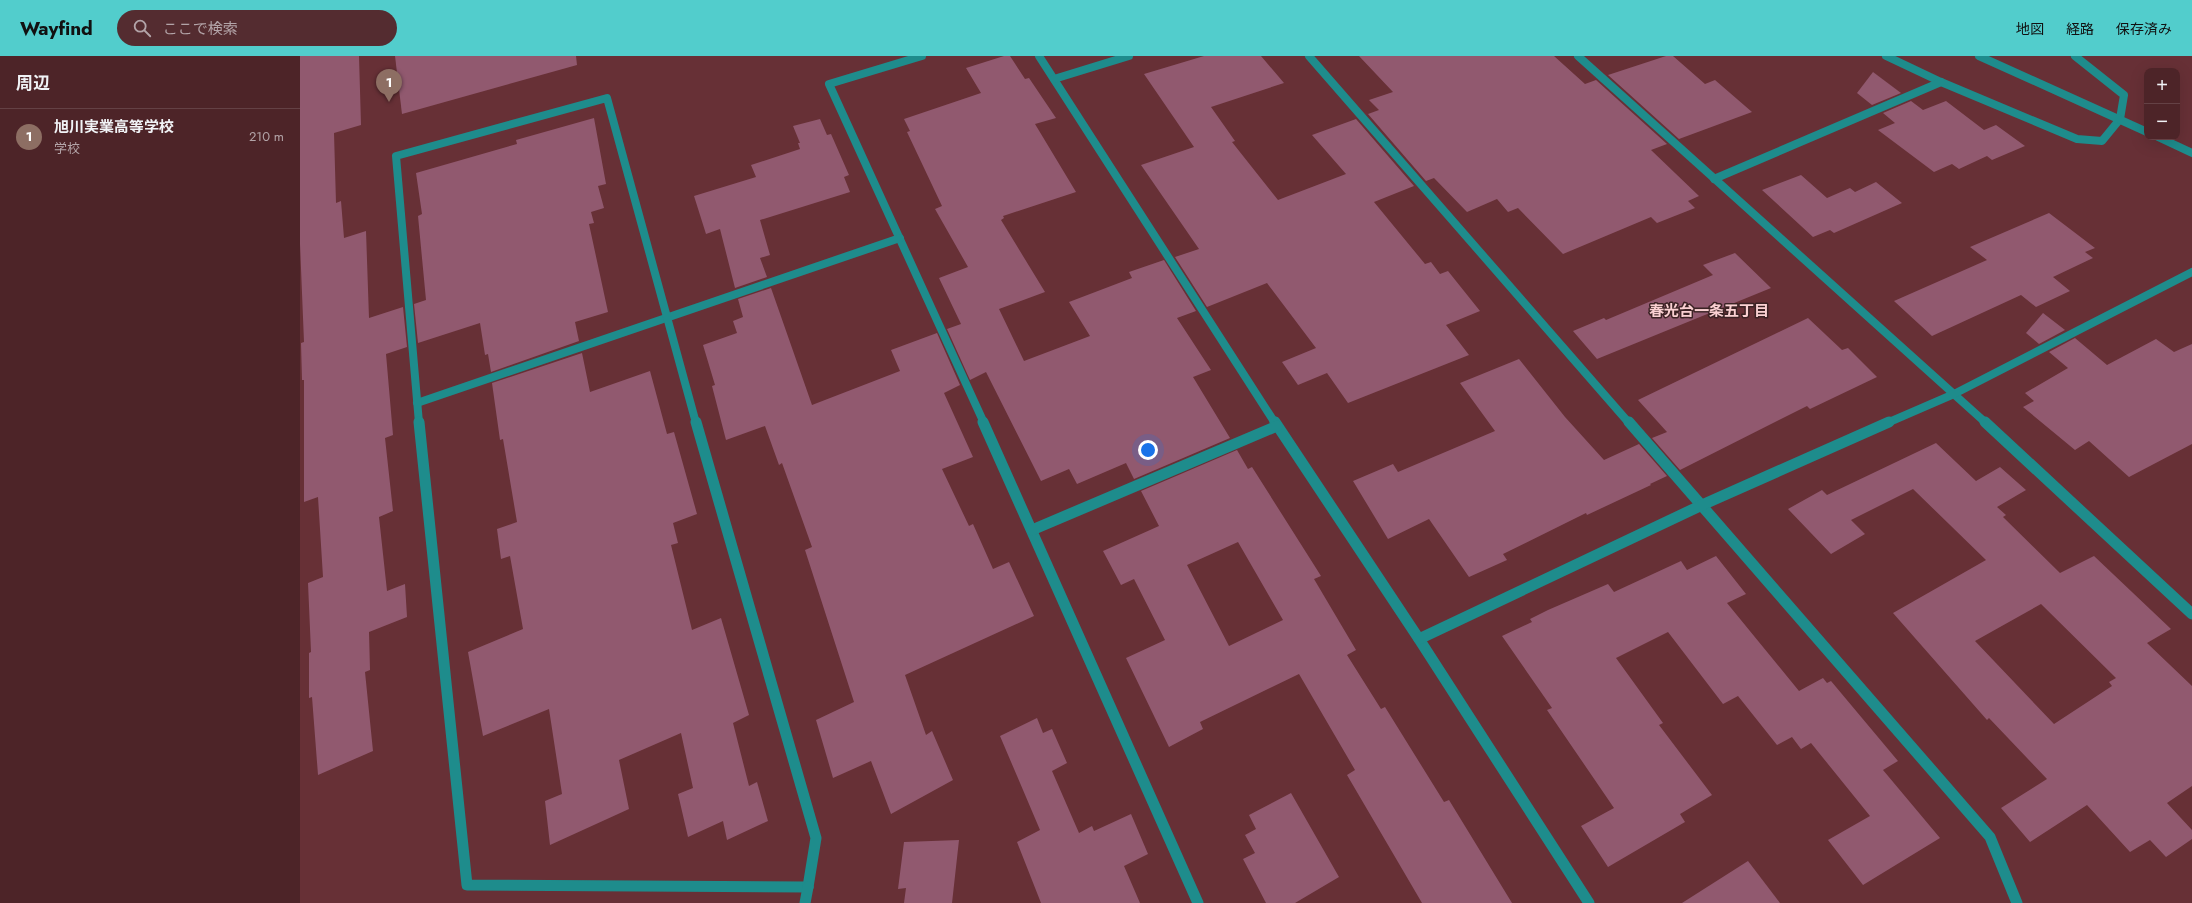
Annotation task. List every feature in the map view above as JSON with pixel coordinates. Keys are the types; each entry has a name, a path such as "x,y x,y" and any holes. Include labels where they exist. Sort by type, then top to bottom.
{"street":[{"path":"922,56 829,84 1032,530 1198,903"},
{"path":"1039,56 1277,426 1419,639 1589,903"},
{"path":"1054,79 1129,56"},
{"path":"1309,56 1990,837 2017,903"},
{"path":"1578,56 1954,394 2192,614"},
{"path":"1886,56 1941,82 2077,139 2102,141 2120,119 2124,95 2075,56"},
{"path":"1979,56 2144,131"},
{"path":"1714,179 1941,82"},
{"path":"805,903 809,887 816,838 666,319 607,98 396,156 417,403 467,885 809,887"},
{"path":"2165,140 2192,152"},
{"path":"417,403 900,238"},
{"path":"1419,639 1702,505 1954,394 2192,272"},
{"path":"1032,530 1277,426"}],"building":[{"path":"300,56 359,56 361,125 334,133 336,203 341,201 344,238 366,231 369,318 403,307 407,347 386,354 393,435 385,438 393,511 379,517 387,591 405,584 407,617 369,632 370,670 365,672 373,751 318,775 312,697 309,698 309,653 311,652 308,583 323,577 318,497 304,502 304,380 302,380 301,343 304,342 300,244"},
{"path":"395,56 576,56 577,65 402,114"},
{"path":"1004,56 1010,56 1025,79 1029,78 1056,118 1035,124 1076,192 1003,216 1004,218 1001,220 1045,292 999,309 1024,361 1090,336 1069,302 1132,278 1129,272 1164,260 1196,311 1177,318 1211,370 1193,377 1230,438 1134,479 1126,463 1077,484 1069,469 1041,481 986,372 970,380 947,329 961,324 939,278 968,267 935,209 942,206 907,132 910,131 904,119 981,93 966,68"},
{"path":"1204,56 1261,56 1284,83 1211,107 1235,141 1232,142 1278,200 1346,174 1312,135 1356,119 1414,186 1374,202 1425,264 1431,262 1440,274 1448,271 1480,311 1446,325 1469,355 1348,403 1327,373 1298,385 1282,362 1316,348 1267,283 1207,307 1175,257 1199,249 1141,165 1194,147 1144,74"},
{"path":"1359,56 1554,56 1585,84 1596,80 1667,144 1651,150 1699,196 1688,201 1695,208 1657,223 1651,217 1563,254 1518,208 1508,212 1497,199 1467,212 1434,178 1426,181 1368,114 1379,110 1369,100 1393,92"},
{"path":"1666,56 1673,56 1705,84 1715,80 1752,112 1679,139 1608,75"},
{"path":"1873,72 1901,93 1872,105 1857,93"},
{"path":"1911,101 1923,110 1946,101 1984,130 1996,125 2025,146 1992,160 1987,156 1959,169 1952,164 1934,172 1878,130 1895,123 1883,113"},
{"path":"594,118 606,184 598,186 604,208 591,212 594,223 589,224 608,312 575,322 579,341 491,372 488,354 485,355 480,323 418,343 414,304 426,300 418,216 422,214 416,173 517,144 516,140"},
{"path":"820,119 827,135 831,134 849,175 844,177 850,192 760,220 770,255 760,258 767,277 735,288 720,229 706,234 694,196 756,177 751,165 800,149 798,143 800,143 793,126"},
{"path":"1801,175 1827,198 1850,188 1855,192 1876,182 1902,203 1834,233 1830,230 1813,237 1762,190"},
{"path":"2049,213 2095,248 2085,252 2093,258 2053,277 2070,291 2036,307 2021,295 1932,336 1894,301 1987,260 1970,247"},
{"path":"1735,253 1771,288 1597,359 1573,331 1604,318 1606,320 1713,275 1703,265"},
{"path":"771,288 812,405 900,371 891,350 937,333 960,385 944,393 973,457 942,469 969,526 973,524 993,569 1009,562 1034,616 905,675 926,735 932,731 953,780 891,814 871,761 833,778 816,720 854,702 805,550 812,547 782,463 779,465 765,426 726,440 712,386 715,385 703,345 737,333 733,321 743,317 738,299"},
{"path":"2043,313 2065,330 2039,344 2026,333"},
{"path":"1808,318 1842,350 1848,348 1877,377 1810,409 1807,406 1680,470 1652,438 1667,432 1638,400"},
{"path":"2075,338 2107,365 2156,339 2174,352 2192,344 2192,444 2129,477 2089,441 2075,450 2023,407 2034,401 2025,393 2068,368 2049,352"},
{"path":"582,353 590,392 650,371 667,434 674,432 697,514 673,523 678,543 671,545 692,630 721,618 749,715 733,723 749,786 757,782 768,821 727,840 723,821 688,837 678,794 693,788 681,733 619,760 629,809 550,845 545,801 562,794 549,709 483,736 468,652 523,629 510,556 501,559 497,529 517,522 503,439 500,440 492,383"},
{"path":"1519,359 1565,417 1604,460 1639,444 1667,476 1587,515 1586,513 1503,554 1507,560 1469,577 1429,519 1388,539 1353,481 1393,464 1398,472 1495,431 1460,383"},
{"path":"1936,443 1976,481 2000,467 2026,490 1997,507 2006,515 2003,517 2060,573 2094,556 2171,629 2147,643 2192,686 2192,786 2167,803 2192,830 2192,839 2166,857 2150,840 2130,852 2087,805 2030,842 2001,808 2047,779 1989,718 1987,720 1893,613 1986,560 1913,489 1851,520 1865,534 1831,554 1788,509 1822,490 1827,495","holes":["2041,604 2116,678 2109,682 2112,686 2054,724 1975,641"]},
{"path":"1237,450 1248,469 1252,467 1321,576 1314,579 1356,650 1347,655 1381,709 1385,707 1444,802 1449,800 1512,903 1422,903 1347,775 1355,770 1299,674 1200,722 1203,729 1169,747 1126,658 1165,640 1134,579 1121,585 1103,551 1159,526 1141,491","holes":["1238,542 1283,620 1229,646 1187,565"]},
{"path":"1716,556 1746,594 1727,603 1799,691 1823,678 1827,683 1831,681 1898,761 1883,770 1940,838 1863,885 1828,840 1870,816 1811,743 1801,749 1792,737 1777,745 1738,696 1723,704 1668,632 1616,658 1663,723 1659,725 1712,795 1680,814 1685,822 1608,867 1581,826 1614,808 1547,710 1552,708 1502,636 1532,622 1530,619 1548,610 1608,584 1614,592 1681,561 1687,570"},
{"path":"1037,718 1043,733 1052,729 1067,763 1052,771 1079,833 1092,826 1094,831 1131,814 1148,854 1124,866 1140,903 1041,903 1017,842 1040,830 1000,736"},
{"path":"1291,793 1339,877 1295,903 1266,903 1243,859 1255,853 1245,835 1256,829 1249,815"},
{"path":"959,840 952,903 904,903 906,888 898,889 904,842"},
{"path":"1748,861 1780,903 1682,903"}],"place":[{"name":"旭川実業高等学校","path":"389,102"}],"district":[{"name":"春光台一条五丁目","path":"1709,311"}]}
